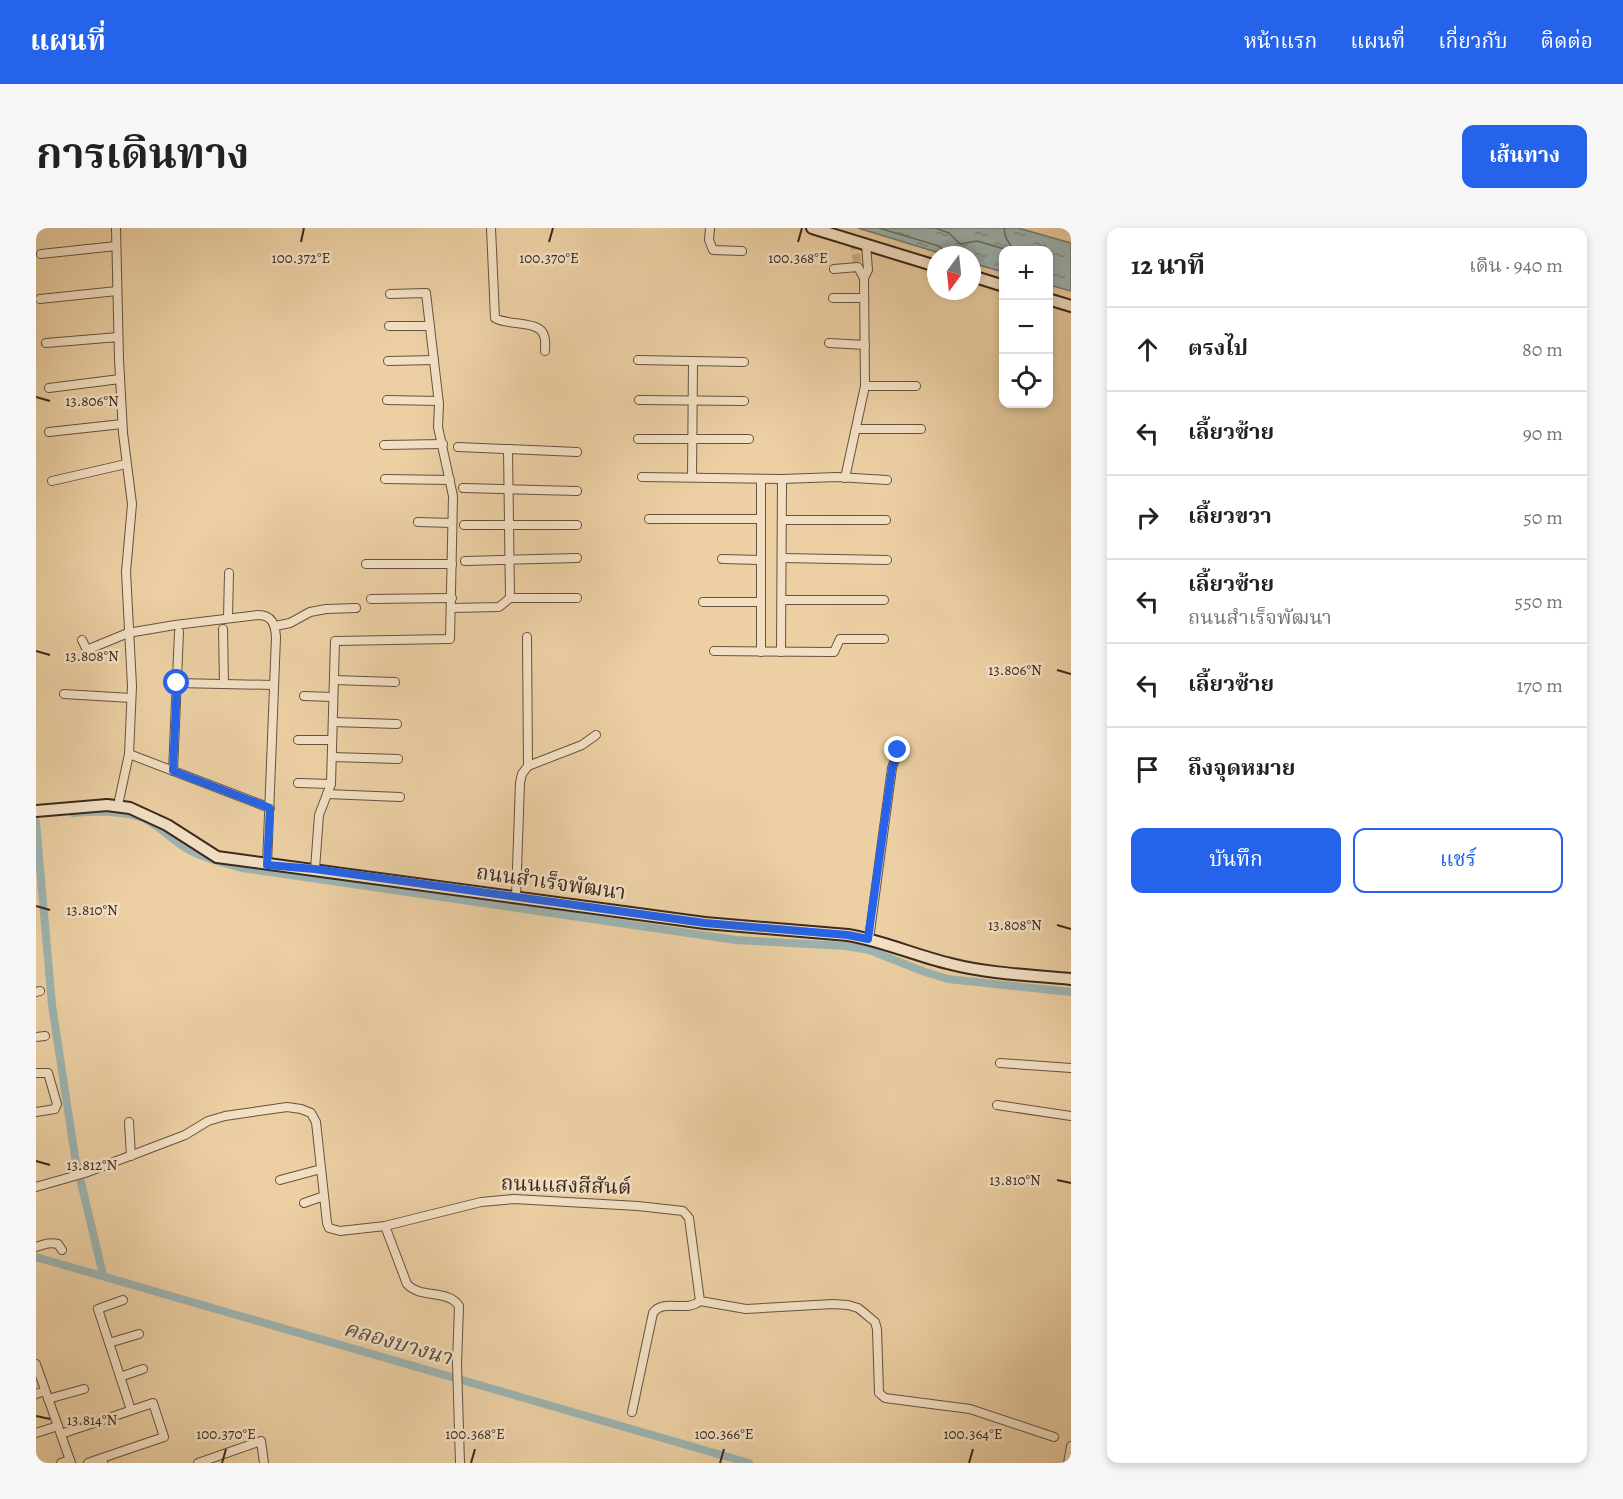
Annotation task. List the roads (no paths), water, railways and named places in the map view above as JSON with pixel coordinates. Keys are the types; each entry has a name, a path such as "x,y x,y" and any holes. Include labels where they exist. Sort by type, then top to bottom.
{"street":[{"path":"116,228 122,424 132,504 126,572 132,698 129,754 118,805"},
{"path":"491,228 495,318 542,330 545,351"},
{"path":"710,228 713,250 741,251"},
{"path":"812,228 927,263"},
{"path":"845,478 865,386 864,278 868,270 866,244"},
{"path":"41,254 116,246"},
{"path":"834,269 858,267 864,278"},
{"path":"981,279 999,284"},
{"path":"39,299 117,291"},
{"path":"315,869 319,815 331,784 335,641 450,639 453,496 438,427 438,401 426,293 390,294"},
{"path":"833,298 864,298"},
{"path":"1051,300 1071,306"},
{"path":"389,326 430,326"},
{"path":"46,343 118,337"},
{"path":"829,343 865,345"},
{"path":"388,361 434,360"},
{"path":"639,360 744,362"},
{"path":"692,477 693,362"},
{"path":"49,388 120,379"},
{"path":"865,386 916,386"},
{"path":"387,400 438,401"},
{"path":"639,400 744,400"},
{"path":"49,432 122,424"},
{"path":"857,429 921,429"},
{"path":"638,439 749,439"},
{"path":"384,445 443,444"},
{"path":"458,447 577,452"},
{"path":"508,449 510,598"},
{"path":"52,481 126,464"},
{"path":"642,477 887,480"},
{"path":"385,479 450,480"},
{"path":"761,479 761,652"},
{"path":"781,652 782,479"},
{"path":"463,488 577,491"},
{"path":"649,519 760,519"},
{"path":"783,520 886,520"},
{"path":"418,522 452,523"},
{"path":"464,525 577,525"},
{"path":"465,561 577,558"},
{"path":"782,558 887,560"},
{"path":"722,559 760,560"},
{"path":"366,564 452,564"},
{"path":"228,618 229,573"},
{"path":"371,599 452,598"},
{"path":"452,608 499,607 510,598 577,598"},
{"path":"782,600 884,600"},
{"path":"704,602 761,602"},
{"path":"275,626 290,623 309,612 356,608"},
{"path":"82,640 86,648 90,649 128,633 228,618 266,615 271,618 275,626 267,865"},
{"path":"223,629 224,684"},
{"path":"173,771 179,632"},
{"path":"527,637 528,766"},
{"path":"714,651 834,652 839,639 884,639"},
{"path":"334,680 395,682"},
{"path":"177,683 274,685"},
{"path":"64,694 132,698"},
{"path":"304,696 333,697"},
{"path":"333,722 397,724"},
{"path":"516,897 522,774 528,766 582,745 596,735"},
{"path":"298,740 332,740"},
{"path":"868,939 892,768 898,750"},
{"path":"129,754 270,808"},
{"path":"332,757 398,759"},
{"path":"298,783 331,784"},
{"path":"327,794 400,797"},
{"name":"ถนนสำเร็จพัฒนา","path":"36,811 118,805 147,815 217,857 705,923 848,935 978,970 1071,979"},
{"path":"1000,1063 1071,1068"},
{"path":"36,1073 48,1073 57,1100 55,1109 36,1112"},
{"path":"997,1105 1071,1116"},
{"name":"ถนนแสงสีสันต์","path":"36,1187 85,1173 131,1156 185,1135 208,1121 225,1116 287,1107 301,1109 310,1113 316,1122 329,1228 347,1231 385,1226 498,1200 566,1201 683,1211 689,1218 700,1301"},
{"path":"129,1122 131,1156"},
{"path":"280,1180 321,1169"},
{"path":"304,1203 324,1196"},
{"path":"385,1226 406,1284 418,1292 456,1301 459,1306 457,1364 460,1463"},
{"path":"36,1247 48,1242 58,1245 62,1250"},
{"path":"123,1300 98,1309 131,1410"},
{"path":"632,1412 656,1308 662,1306 692,1307 700,1301 746,1309 833,1304 858,1308 875,1322 879,1393 885,1398 970,1409 1054,1437"},
{"path":"109,1343 139,1334"},
{"path":"36,1364 70,1461 61,1463"},
{"path":"120,1377 143,1369"},
{"path":"36,1394 47,1395 84,1389"},
{"path":"36,1433 59,1430 153,1403 164,1437 103,1461 88,1463"},
{"path":"198,1463 261,1441 264,1463"},
{"path":"1068,1463 1071,1446"}],"water":[{"path":"858,228 1018,228 1071,243 1071,291 1053,286 1053,246 999,246 999,271 981,266 981,246 927,246 927,249"}],"waterway":[{"path":"73,813 117,812 135,815 155,825 189,850 242,868 736,940 846,946 869,950 948,979 1071,992"},
{"path":"36,822 52,1005 75,1157 103,1275"},
{"name":"คลองบางนา","path":"36,1257 749,1463"}],"tunnel":[{"path":"854,242 858,267"}]}
